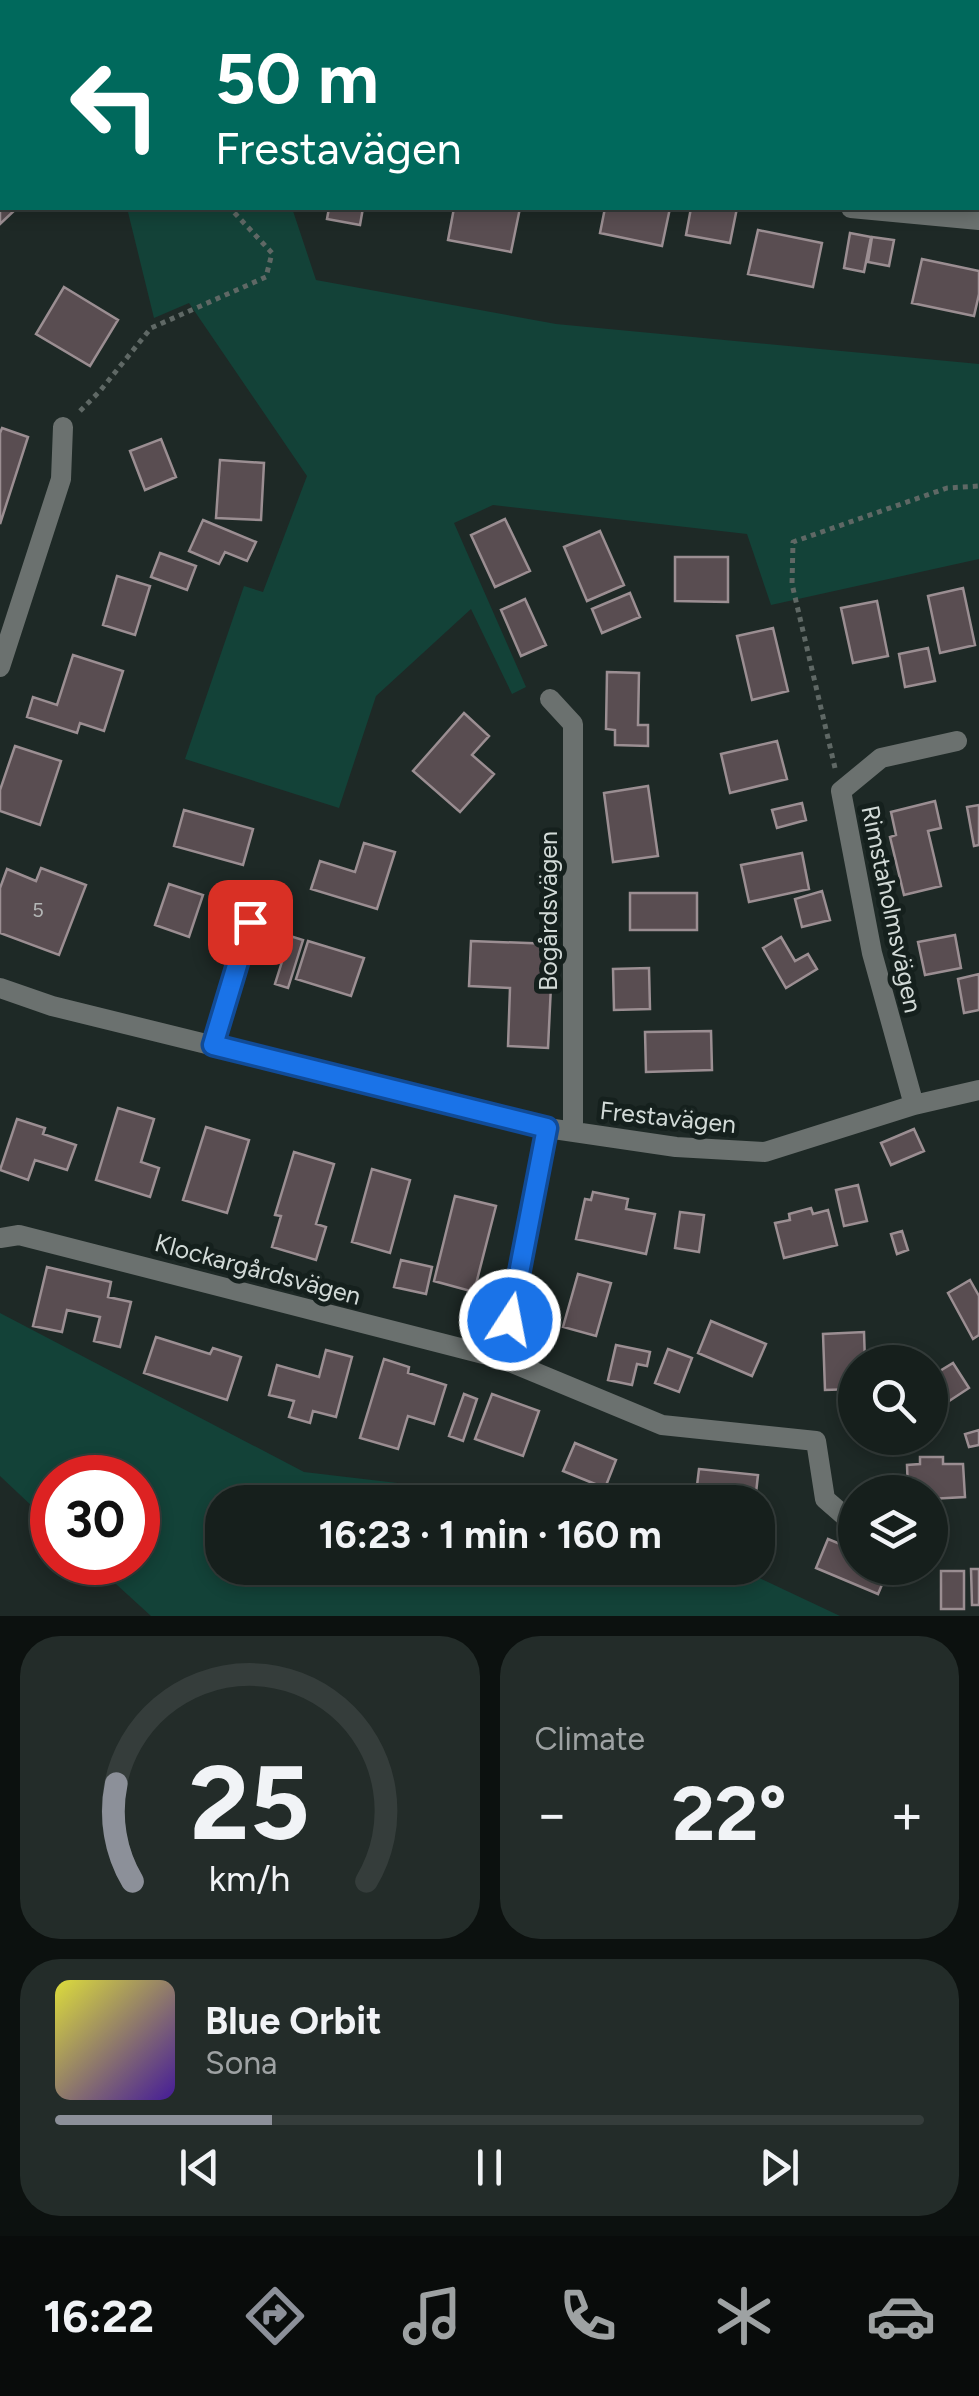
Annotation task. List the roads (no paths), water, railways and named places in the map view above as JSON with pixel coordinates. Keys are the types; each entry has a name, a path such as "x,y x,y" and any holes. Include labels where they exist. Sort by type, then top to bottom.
{"street":[{"path":"873,210 979,220"},
{"path":"0,666 61,479 62,428"},
{"name":"Bogårdsvägen","path":"550,699 572,724 573,1131"},
{"name":"Rimstaholmsvägen","path":"914,1105 872,953 841,790 881,758 957,741"},
{"path":"213,1045 250,922"},
{"name":"Frestavägen","path":"0,988 52,1006 547,1128 676,1148 765,1152 914,1105 979,1090"},
{"path":"503,1359 547,1128"},
{"name":"Klockargårdsvägen","path":"0,1238 19,1235 503,1359 662,1425 816,1441 825,1500 838,1510"}]}
